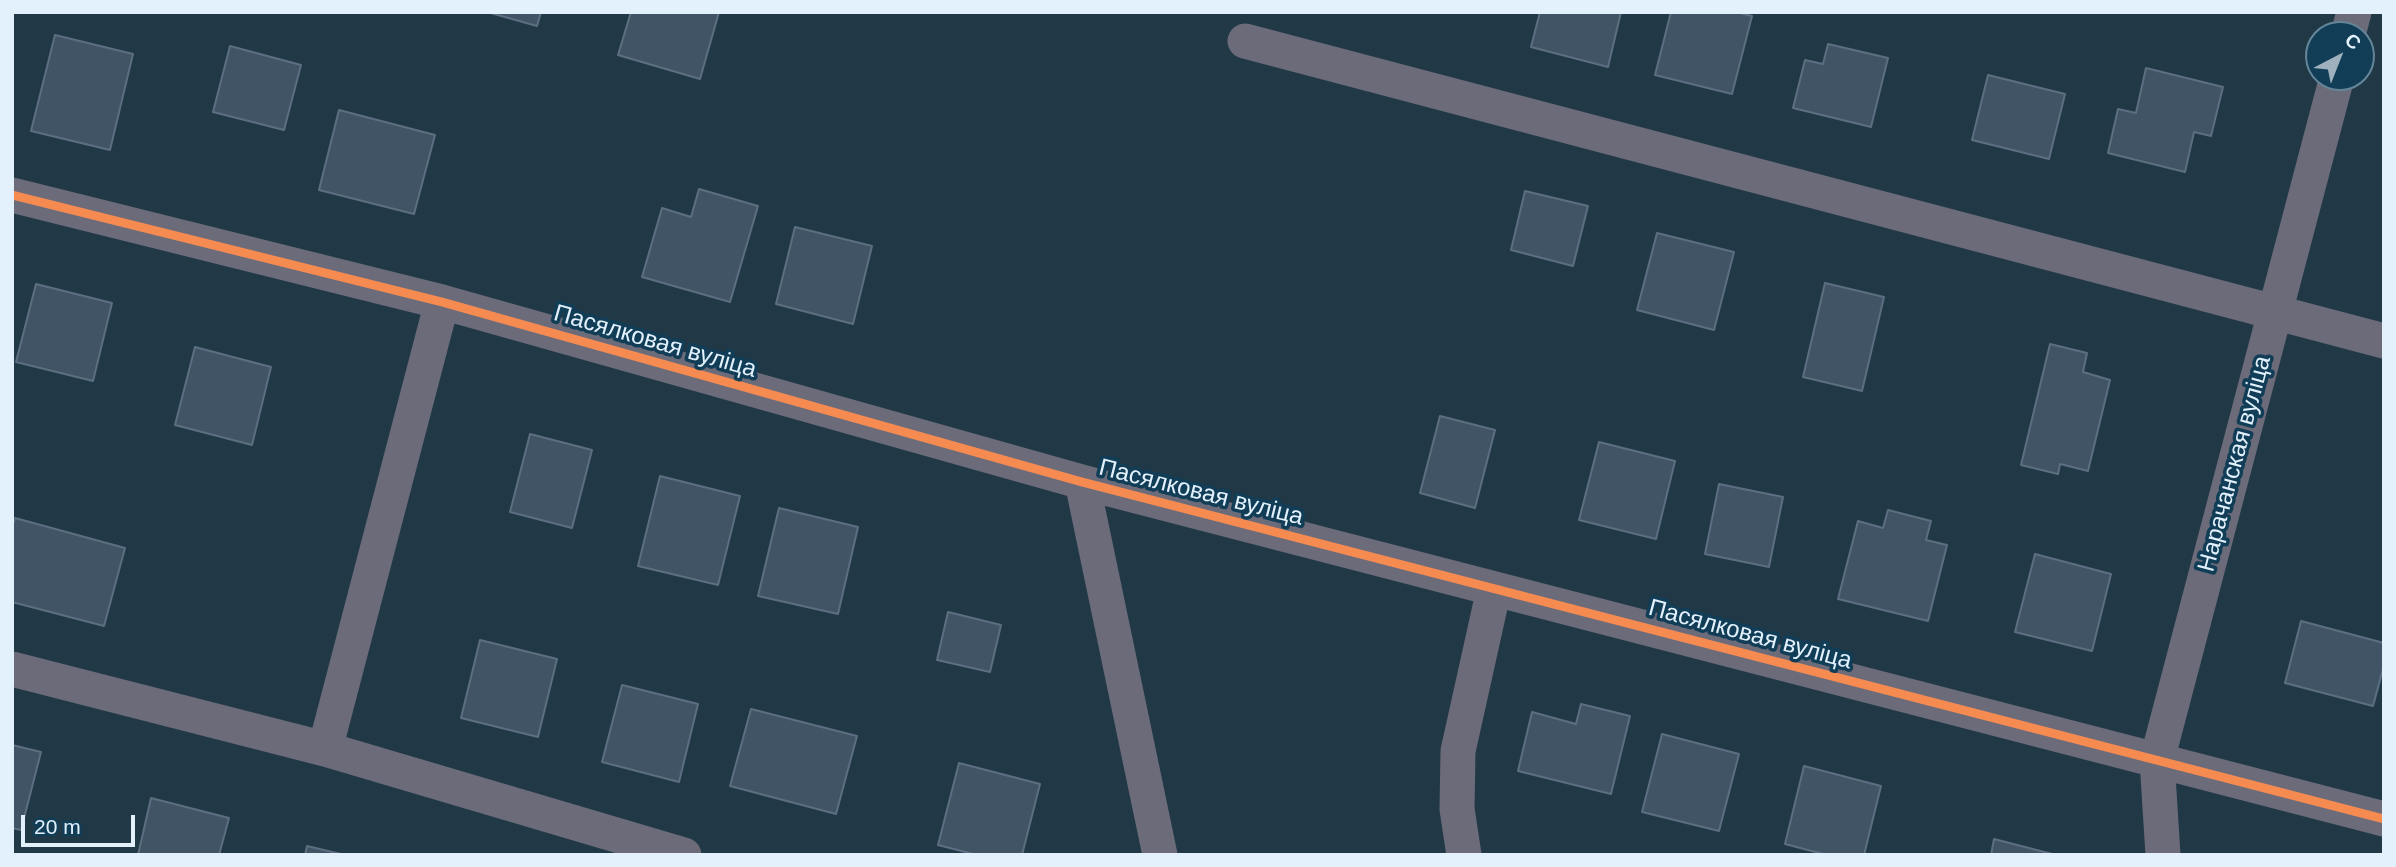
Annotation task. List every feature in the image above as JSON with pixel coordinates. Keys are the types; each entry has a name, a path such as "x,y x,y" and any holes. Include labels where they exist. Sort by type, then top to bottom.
{"street":[{"path":"1245,41 2384,341"},
{"name":"Нарачанская вуліца","path":"2163,855 2157,760 2333,91"},
{"name":"Пасялковая вуліца","path":"12,195 442,302 1082,482 2384,819"},
{"path":"324,749 442,302"},
{"path":"1082,482 1160,855"},
{"path":"1464,855 1457,808 1458,751 1494,589"},
{"path":"12,669 324,749 684,855"}],"building":[{"path":"487,12 541,12 537,26"},
{"path":"631,12 719,12 700,79 618,55"},
{"path":"1540,12 1621,12 1608,67 1531,47"},
{"path":"1671,12 1736,12 1752,16 1732,94 1655,75"},
{"path":"55,35 133,54 110,150 31,131"},
{"path":"1828,44 1888,58 1871,127 1793,108 1805,60 1823,64"},
{"path":"230,46 301,65 284,130 213,112"},
{"path":"2146,68 2223,87 2211,136 2194,132 2185,172 2108,153 2118,109 2136,113"},
{"path":"1988,75 2065,94 2049,159 1972,140"},
{"path":"339,110 435,135 414,214 319,190"},
{"path":"699,189 758,206 730,302 642,277 662,208 691,217"},
{"path":"1525,191 1588,206 1573,266 1511,250"},
{"path":"795,227 872,246 853,324 776,304"},
{"path":"1657,233 1734,252 1714,330 1637,310"},
{"path":"1825,283 1884,297 1862,391 1803,377"},
{"path":"36,284 112,303 93,381 16,362"},
{"path":"2050,344 2087,353 2083,372 2110,380 2088,471 2060,464 2058,474 2021,465"},
{"path":"195,347 271,367 252,445 175,425"},
{"path":"1440,416 1495,430 1475,508 1420,493"},
{"path":"530,434 592,450 572,528 510,512"},
{"path":"1599,442 1675,461 1656,539 1579,520"},
{"path":"660,476 740,496 718,585 638,566"},
{"path":"1719,484 1783,497 1769,567 1705,554"},
{"path":"779,508 858,527 838,614 758,596"},
{"path":"1888,510 1931,521 1926,540 1947,545 1928,621 1838,599 1858,521 1883,528"},
{"path":"15,518 125,548 104,626 12,602 12,527"},
{"path":"2035,554 2111,574 2092,651 2015,632"},
{"path":"948,612 1001,625 990,672 937,660"},
{"path":"2301,621 2384,643 2384,665 2373,706 2285,683"},
{"path":"480,640 557,659 538,737 461,718"},
{"path":"622,685 698,704 679,782 602,762"},
{"path":"1581,704 1630,716 1611,794 1518,771 1532,712 1576,724"},
{"path":"751,709 857,736 836,814 730,786"},
{"path":"1662,734 1739,754 1719,831 1642,812"},
{"path":"12,745 41,752 21,830 12,828"},
{"path":"959,763 1040,784 1022,855 977,855 938,845"},
{"path":"1804,766 1881,786 1864,855 1827,855 1785,844"},
{"path":"151,798 229,818 219,855 138,855"},
{"path":"1994,839 2056,855 1991,855"},
{"path":"307,846 345,855 305,855"}],"cycle path":[{"path":"12,195 442,302 1082,482 2384,819"}]}
